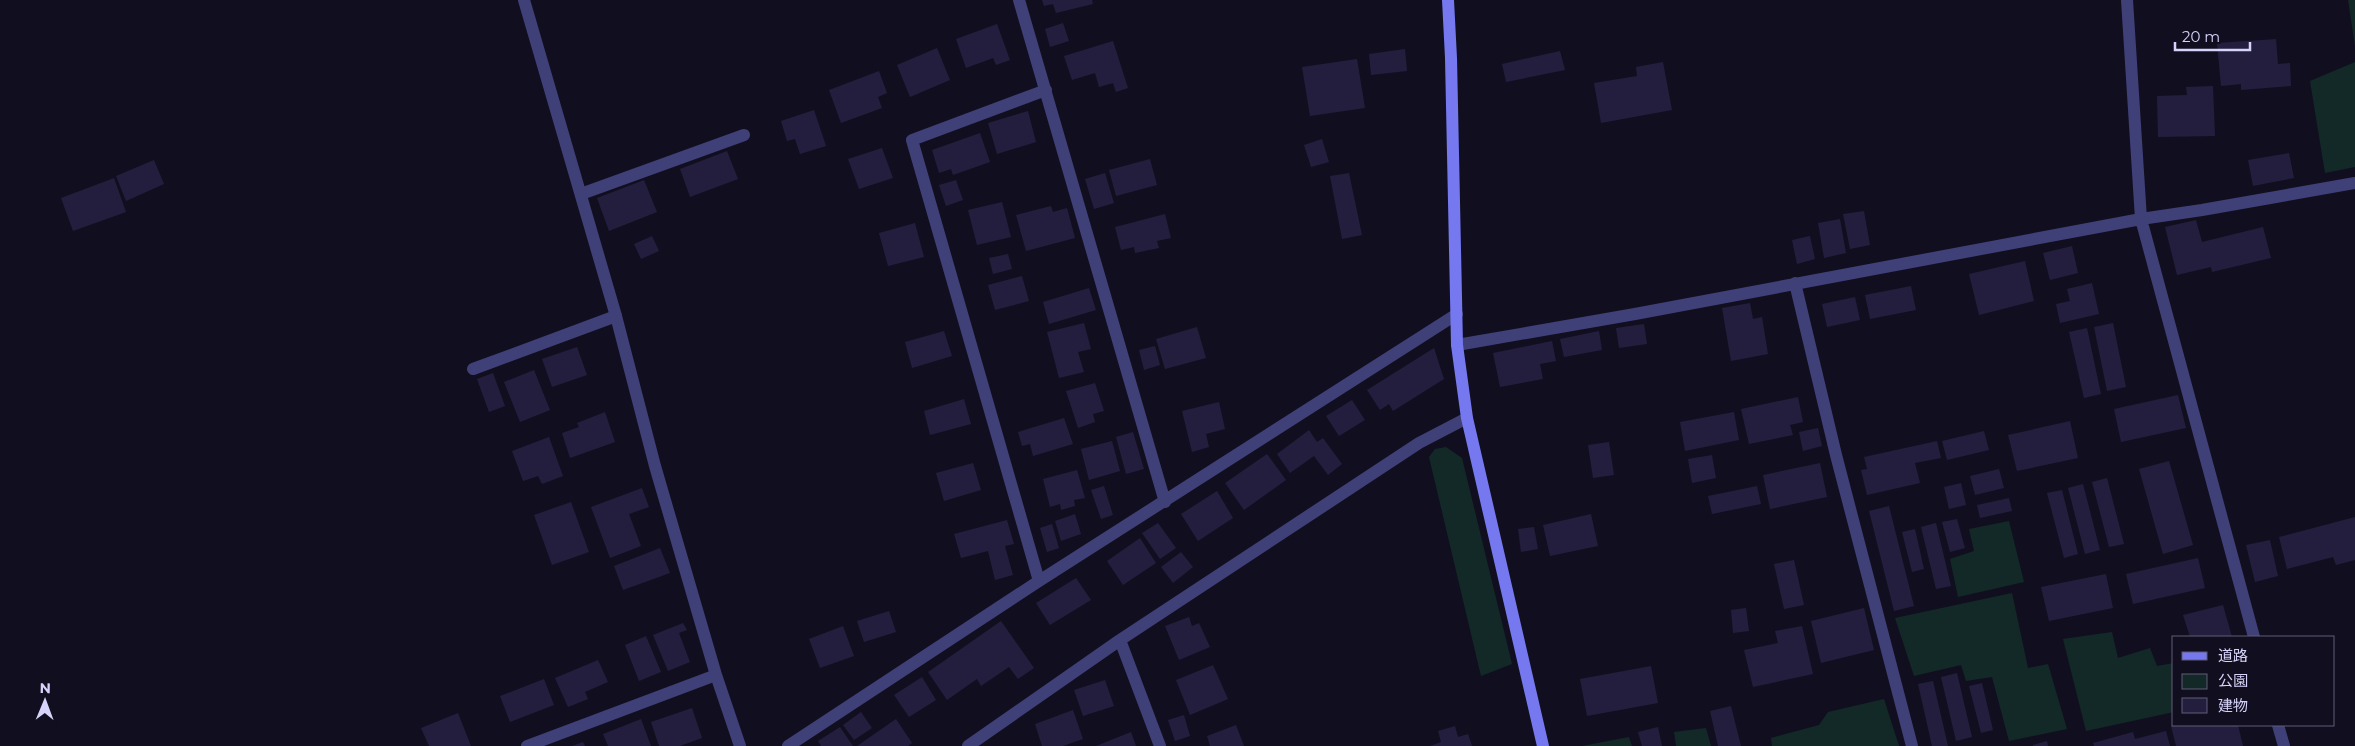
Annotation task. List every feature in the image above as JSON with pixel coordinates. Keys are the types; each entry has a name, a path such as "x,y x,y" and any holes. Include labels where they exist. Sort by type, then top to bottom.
{"street":[{"path":"524,0 616,316 655,466 716,675 740,746"},
{"path":"1019,0 1165,502"},
{"path":"1448,0 1457,345 1467,418 1543,746"},
{"path":"2128,0 2140,219 2254,636"},
{"path":"1039,581 912,140 1046,90"},
{"path":"581,194 744,135"},
{"path":"1457,345 2140,219 2202,210 2355,182"},
{"path":"1795,283 1836,455 1912,746"},
{"path":"788,746 1039,581 1456,314"},
{"path":"473,369 616,316"},
{"path":"968,746 1120,640 1419,443 1467,418"},
{"path":"1120,640 1160,746"},
{"path":"527,746 716,675"},
{"path":"2278,726 2284,746"}],"green space":[{"path":"2348,0 2355,0 2355,46"},
{"path":"2355,62 2355,167 2325,173 2310,81"},
{"path":"1446,447 1462,458 1512,664 1481,676 1429,457 1435,449"},
{"path":"2009,521 2024,582 1958,597 1950,559 1974,551 1969,529"},
{"path":"2012,593 2028,668 2048,664 2067,729 2009,741 1992,677 1966,681 1961,665 1914,676 1895,618"},
{"path":"2112,632 2118,658 2150,648 2157,666 2172,663 2172,712 2086,731 2063,639"},
{"path":"1884,699 1899,746 1772,746 1771,738 1819,725 1828,712"},
{"path":"1706,728 1711,746 1676,746 1674,732"},
{"path":"1629,737 1632,746 1582,746"}],"building":[{"path":"1042,0 1092,0 1093,4 1056,13 1053,4 1044,6"},
{"path":"1063,23 1069,41 1050,47 1045,29"},
{"path":"997,24 1010,60 996,65 993,58 966,68 956,39"},
{"path":"2276,39 2278,64 2290,63 2291,86 2241,90 2241,84 2221,86 2217,43"},
{"path":"1113,41 1128,88 1116,92 1113,83 1099,87 1095,73 1072,80 1064,56"},
{"path":"937,48 950,80 910,97 897,65"},
{"path":"1405,49 1407,71 1371,75 1369,54"},
{"path":"1560,51 1565,70 1506,82 1502,64"},
{"path":"1357,59 1365,108 1310,116 1302,67"},
{"path":"1663,62 1672,110 1601,123 1594,83 1637,76 1636,67"},
{"path":"879,71 887,93 878,97 882,108 841,123 829,90"},
{"path":"2213,86 2215,136 2158,137 2157,96 2187,95 2186,87"},
{"path":"814,110 826,146 800,154 795,139 787,141 781,121"},
{"path":"1028,111 1036,142 997,154 988,123"},
{"path":"980,133 990,162 953,175 951,169 939,173 932,150"},
{"path":"1322,139 1329,162 1311,167 1304,145"},
{"path":"882,148 893,178 859,189 848,159"},
{"path":"727,151 738,179 690,197 680,169"},
{"path":"2289,153 2294,178 2253,186 2248,160"},
{"path":"1150,159 1157,185 1116,196 1109,170"},
{"path":"154,160 164,184 126,201 116,176"},
{"path":"1105,173 1114,203 1094,209 1085,179"},
{"path":"1349,173 1362,235 1342,239 1330,176"},
{"path":"114,178 126,212 73,231 61,198"},
{"path":"644,180 657,212 609,231 597,198"},
{"path":"956,180 963,200 946,206 939,185"},
{"path":"1002,202 1011,237 977,245 968,210"},
{"path":"1051,206 1053,212 1067,208 1075,238 1026,251 1016,215"},
{"path":"1864,211 1870,245 1850,249 1843,214"},
{"path":"1165,214 1171,238 1157,241 1159,248 1135,253 1134,247 1121,250 1115,227"},
{"path":"1840,219 1846,253 1824,258 1818,223"},
{"path":"2196,220 2202,242 2263,227 2271,258 2212,272 2211,267 2177,275 2165,227"},
{"path":"915,223 924,257 888,266 879,233"},
{"path":"652,236 659,251 641,259 634,244"},
{"path":"1810,236 1815,259 1797,264 1792,240"},
{"path":"2072,246 2078,273 2050,280 2043,253"},
{"path":"1008,254 1012,269 993,274 989,258"},
{"path":"2025,261 2034,301 1979,315 1969,274"},
{"path":"1022,276 1029,301 995,310 988,285"},
{"path":"2092,283 2099,314 2060,323 2056,304 2070,301 2067,289"},
{"path":"1911,286 1916,310 1870,319 1865,295"},
{"path":"1089,288 1096,310 1049,324 1043,302"},
{"path":"1855,297 1860,320 1827,327 1822,304"},
{"path":"1750,303 1753,319 1762,317 1768,354 1731,361 1722,308"},
{"path":"1084,323 1091,349 1078,352 1084,372 1059,378 1047,332"},
{"path":"2113,323 2126,387 2107,391 2094,327"},
{"path":"1644,324 1647,344 1619,348 1616,328"},
{"path":"1197,327 1206,358 1165,369 1156,339"},
{"path":"2087,328 2101,394 2084,398 2069,332"},
{"path":"944,331 952,356 912,368 905,342"},
{"path":"1599,331 1602,350 1564,357 1560,339"},
{"path":"1552,341 1556,361 1540,364 1543,379 1500,387 1493,353"},
{"path":"1155,346 1160,365 1144,370 1139,350"},
{"path":"577,347 587,375 552,387 542,359"},
{"path":"1434,348 1444,379 1393,411 1389,404 1380,410 1367,390"},
{"path":"534,370 550,410 520,422 504,382"},
{"path":"493,373 505,406 489,412 477,379"},
{"path":"1095,383 1104,411 1093,414 1095,422 1078,428 1066,391"},
{"path":"2178,395 2186,428 2121,442 2114,409"},
{"path":"1798,397 1803,422 1790,425 1793,435 1749,444 1741,409"},
{"path":"964,399 971,424 930,435 924,411"},
{"path":"1352,400 1365,420 1339,436 1326,416"},
{"path":"1219,402 1225,429 1206,434 1209,447 1192,452 1182,411"},
{"path":"605,412 615,442 570,458 562,433 579,427 577,423"},
{"path":"1734,412 1739,440 1685,451 1680,422"},
{"path":"1064,418 1073,444 1033,456 1030,444 1022,446 1018,432"},
{"path":"2070,421 2078,458 2017,471 2008,435"},
{"path":"1818,428 1822,446 1803,451 1799,432"},
{"path":"1309,430 1317,442 1323,438 1342,464 1328,475 1314,456 1290,473 1277,454"},
{"path":"1984,431 1989,450 1947,460 1942,441"},
{"path":"1133,432 1144,469 1126,474 1116,437"},
{"path":"549,437 563,476 542,484 538,476 523,481 512,451"},
{"path":"1112,441 1120,471 1089,480 1081,449"},
{"path":"1937,441 1941,458 1915,463 1920,483 1867,495 1861,470 1867,469 1864,457"},
{"path":"1609,442 1614,475 1593,478 1588,445"},
{"path":"1267,454 1286,480 1244,510 1225,483"},
{"path":"1712,455 1716,478 1692,483 1688,459"},
{"path":"2169,461 2193,545 2163,554 2139,469"},
{"path":"973,463 981,490 944,501 936,473"},
{"path":"1820,463 1827,497 1770,509 1763,475"},
{"path":"1999,469 2004,488 1975,495 1970,476"},
{"path":"1077,470 1085,498 1074,500 1075,506 1061,510 1060,504 1050,507 1043,479"},
{"path":"2107,478 2124,544 2109,547 2092,482"},
{"path":"1961,483 1966,505 1949,509 1944,487"},
{"path":"2083,484 2100,550 2085,554 2068,488"},
{"path":"1104,486 1113,515 1101,519 1091,490"},
{"path":"1757,486 1761,504 1712,514 1708,496"},
{"path":"642,488 649,507 629,514 641,546 610,558 591,507"},
{"path":"2062,490 2078,554 2064,558 2047,493"},
{"path":"1217,491 1233,518 1198,541 1181,514"},
{"path":"2009,498 2012,511 1980,518 1977,505"},
{"path":"571,502 589,552 552,565 534,515"},
{"path":"1889,506 1914,606 1894,611 1869,511"},
{"path":"1075,514 1081,534 1061,541 1055,521"},
{"path":"1591,514 1598,546 1550,556 1543,525"},
{"path":"2355,517 2355,560 2336,565 2333,557 2287,569 2279,537"},
{"path":"1957,519 1965,548 1950,552 1942,522"},
{"path":"1007,520 1014,544 1005,546 1013,575 995,580 988,551 961,558 954,534"},
{"path":"1158,523 1176,548 1160,559 1142,533"},
{"path":"1936,523 1951,586 1936,589 1921,527"},
{"path":"1052,524 1059,548 1047,552 1040,528"},
{"path":"1534,527 1538,549 1521,552 1518,529"},
{"path":"1915,529 1924,569 1912,572 1902,532"},
{"path":"1140,538 1156,563 1123,585 1107,561"},
{"path":"2270,540 2278,576 2255,582 2246,545"},
{"path":"660,548 670,573 623,590 614,566"},
{"path":"1181,552 1193,567 1173,583 1161,567"},
{"path":"2198,558 2205,588 2133,604 2126,574"},
{"path":"1794,560 1804,605 1784,609 1774,564"},
{"path":"2106,574 2113,608 2049,621 2041,587"},
{"path":"1076,578 1091,600 1050,625 1036,603"},
{"path":"2223,605 2232,636 2190,636 2183,615"},
{"path":"1746,608 1749,631 1733,633 1731,610"},
{"path":"1864,608 1874,650 1821,663 1811,621"},
{"path":"889,611 896,632 864,642 857,621"},
{"path":"1189,617 1192,626 1199,623 1210,647 1179,660 1165,626"},
{"path":"1001,621 1034,668 1018,679 1009,667 981,686 977,679 947,700 928,672"},
{"path":"683,623 687,630 679,633 690,662 668,671 653,635"},
{"path":"843,626 854,656 820,668 809,639"},
{"path":"1802,626 1813,674 1753,687 1744,650 1778,643 1775,631"},
{"path":"646,636 661,672 639,681 625,645"},
{"path":"598,660 608,682 585,692 588,699 568,707 555,678"},
{"path":"1213,665 1228,699 1190,715 1176,680"},
{"path":"1651,666 1658,703 1587,716 1580,679"},
{"path":"1957,673 1972,737 1956,741 1941,677"},
{"path":"922,677 936,700 909,717 894,695"},
{"path":"544,679 554,705 510,722 500,696"},
{"path":"1105,680 1114,706 1083,716 1074,690"},
{"path":"1933,681 1948,746 1932,746 1918,684"},
{"path":"1982,683 1993,730 1981,733 1969,686"},
{"path":"1731,706 1741,746 1718,746 1710,711"},
{"path":"692,708 702,738 680,746 659,746 651,722"},
{"path":"1073,710 1083,739 1063,746 1042,746 1035,724"},
{"path":"861,712 872,728 854,740 843,725"},
{"path":"458,713 471,746 429,746 421,728"},
{"path":"1184,715 1190,736 1175,741 1168,720"},
{"path":"641,719 651,746 608,746 603,734"},
{"path":"896,719 912,743 908,746 857,746"},
{"path":"1236,725 1244,746 1210,746 1207,736"},
{"path":"1455,726 1458,737 1468,734 1472,746 1430,746 1441,742 1438,731"},
{"path":"2171,726 2238,726 2243,746 2176,746"},
{"path":"840,727 853,746 821,746 818,741"},
{"path":"1658,727 1662,746 1642,746 1638,732"},
{"path":"2166,731 2170,746 2094,746 2093,743 2133,732 2135,739"},
{"path":"1131,732 1136,746 1096,746"},
{"path":"2047,741 2048,746 2033,746 2033,745"},
{"path":"583,742 585,746 572,746"}]}
